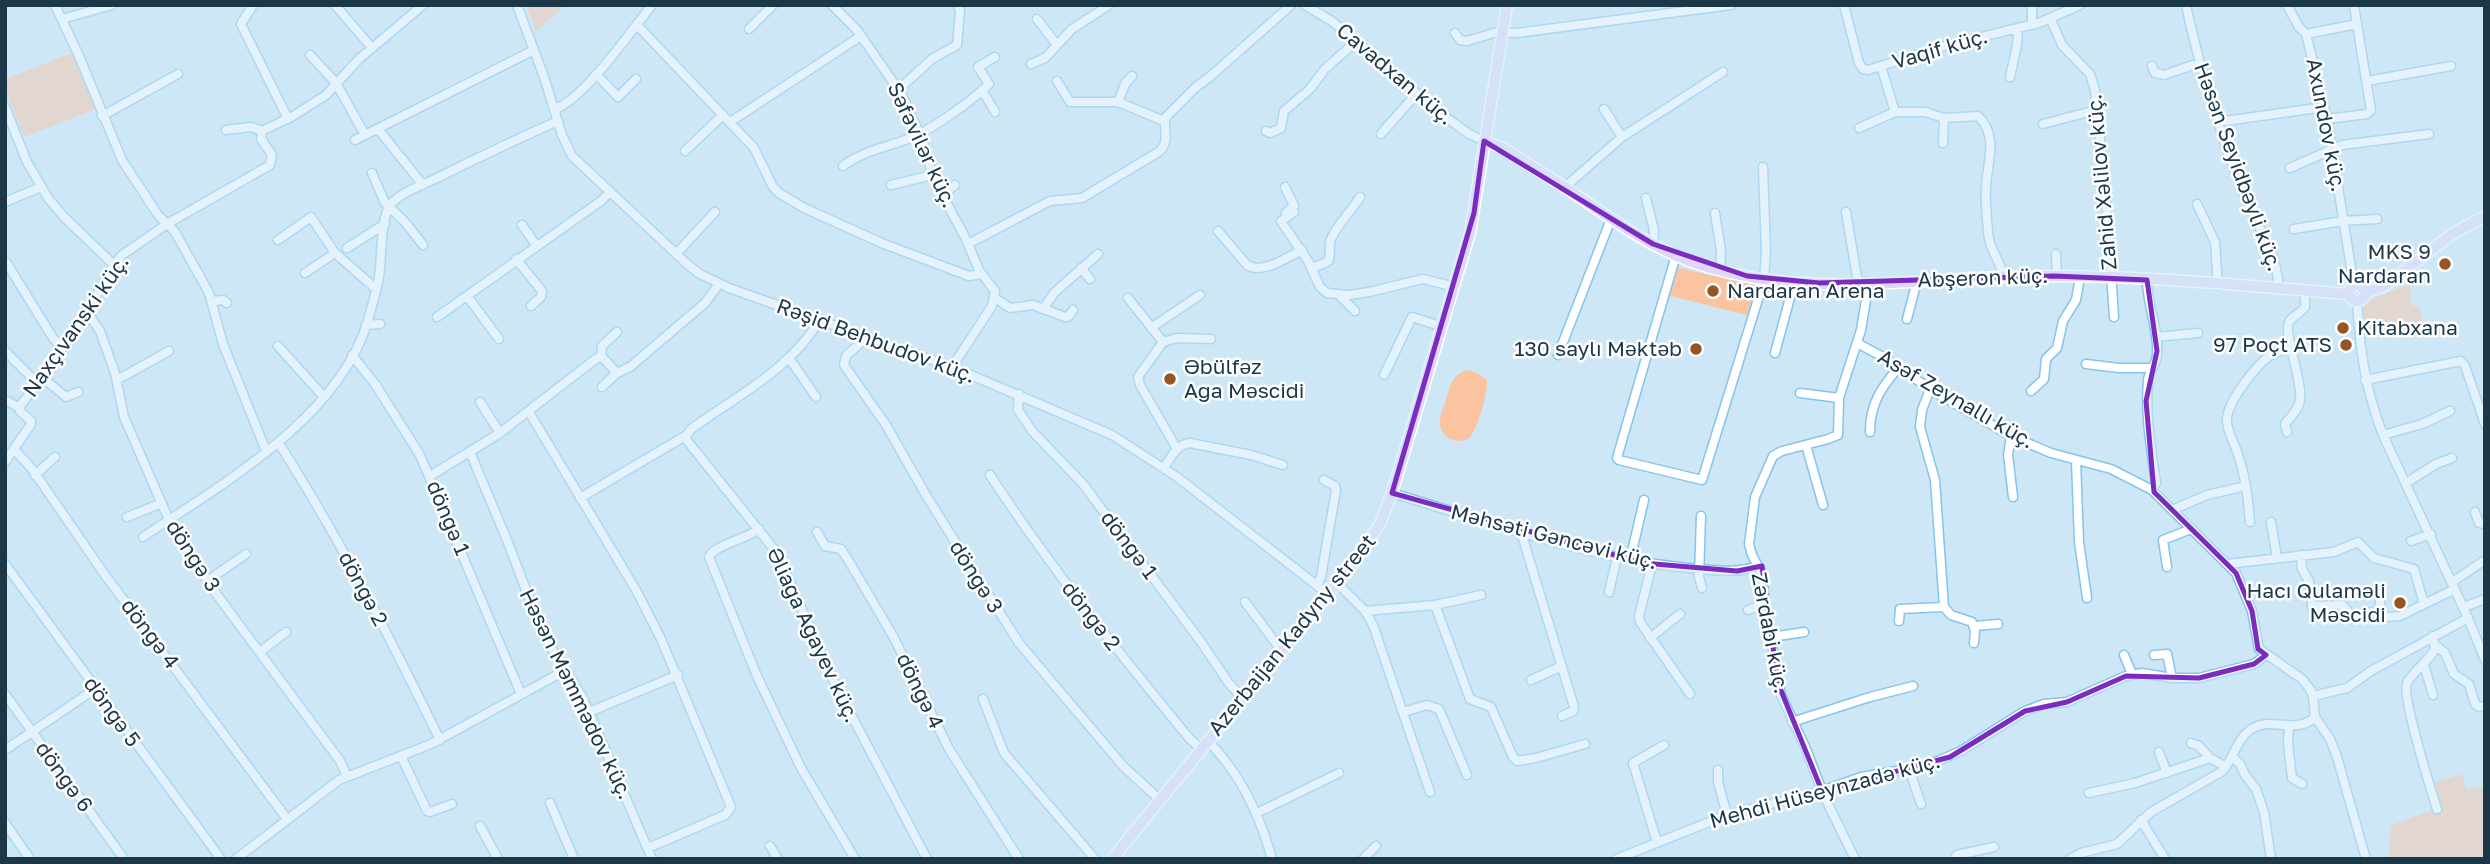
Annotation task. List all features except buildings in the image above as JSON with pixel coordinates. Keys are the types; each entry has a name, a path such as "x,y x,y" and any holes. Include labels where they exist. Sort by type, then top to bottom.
{"main road":[{"name":"Azerbaijan Kadyny street","path":"1112,859 1368,544 1380,524 1392,493 1472,225 1507,5"},
{"name":"Abşeron küç.","path":"1484,142 1503,148 1611,219 1675,255 1720,270 1764,280 1862,283 2080,276 2356,294"},
{"path":"2356,294 2384,286 2459,230 2485,216"}],"street":[{"path":"55,5 122,160 158,215 174,232 212,301 223,344 266,452"},
{"path":"62,19 112,5"},
{"path":"253,5 241,24 288,119"},
{"path":"335,5 372,48"},
{"path":"407,5 414,13"},
{"path":"226,130 251,127 262,131 326,96 372,48 423,5"},
{"name":"Rəşid Behbudov küç.","path":"517,5 572,156 700,274 719,284 952,367 1112,435 1164,468 1328,594"},
{"path":"555,110 568,103 596,74 652,5"},
{"path":"749,29 774,5"},
{"name":"Səfəvilər küç.","path":"832,5 862,36 899,89 919,134 932,175 982,274 993,287 995,298"},
{"path":"899,89 932,59 957,45 960,11 958,5"},
{"path":"1031,64 1045,58 1072,29 1109,5"},
{"path":"1164,121 1196,86 1291,5"},
{"name":"Cavadxan küç.","path":"1305,5 1330,20 1354,43 1448,119 1484,142"},
{"path":"1455,33 1463,41 1490,33 1517,33 1661,9 1731,5"},
{"name":"Vaqif küç.","path":"1844,5 1861,66 1868,70 1930,50 2051,20 2080,5"},
{"path":"2032,5 2032,25"},
{"name":"Həsən Seyidbəyli küç.","path":"2186,5 2199,63 2218,122 2241,188 2276,262 2279,289"},
{"path":"2287,5 2306,34"},
{"path":"2327,119 2370,113 2354,5"},
{"path":"1037,19 1058,45"},
{"name":"Zahid Xəlilov küç.","path":"2051,20 2062,46 2090,74 2095,90 2114,317"},
{"name":"Axundov küç.","path":"2357,24 2306,34 2333,148 2356,294 2365,380 2383,435 2431,534 2485,660"},
{"path":"637,25 754,148 773,187 779,193 804,208 884,244 969,276 982,274"},
{"path":"2010,77 2018,29"},
{"path":"730,122 862,36"},
{"path":"1266,131 1270,134 1281,128 1284,110 1310,89 1325,69 1354,43"},
{"path":"355,140 534,50"},
{"path":"310,55 336,83 365,135"},
{"path":"843,166 862,154 919,134 982,90 989,84 978,67 995,57"},
{"path":"2152,66 2155,73 2164,75 2199,63"},
{"path":"1881,66 1895,112"},
{"path":"2367,81 2451,66"},
{"path":"1565,187 1622,137 1723,72"},
{"path":"102,116 178,74"},
{"path":"596,74 618,97 636,79"},
{"path":"1118,102 1125,84 1132,76"},
{"path":"1057,81 1070,102 1118,102 1164,121"},
{"path":"982,90 995,112"},
{"path":"1381,134 1405,106 1420,94"},
{"path":"5,107 27,162 41,187 57,210 114,265"},
{"path":"2218,122 2324,107"},
{"path":"1604,109 1622,137"},
{"path":"2043,124 2096,110"},
{"path":"1858,128 1895,112 1925,112 1944,118 1978,116 1988,129 1991,149 1986,187 1990,248 2002,269 2003,277"},
{"path":"685,151 723,115"},
{"path":"1943,143 1944,118"},
{"path":"143,537 266,452 324,397 352,355 366,325 376,289 389,206 423,185 558,121"},
{"path":"968,244 1050,201 1082,198 1134,168 1164,147 1167,140 1164,121"},
{"path":"378,129 423,185"},
{"name":"Naxçıvanski küç.","path":"5,462 32,425 20,408 87,312 114,265 129,249 167,223 270,164 272,155 261,139 262,131"},
{"path":"2290,168 2333,148 2359,142 2429,134"},
{"path":"1675,255 1617,453 1619,460 1702,480 1764,280 1766,252 1763,167"},
{"path":"372,173 383,198 423,245"},
{"path":"891,185 932,175"},
{"path":"942,195 955,185"},
{"path":"5,202 41,187"},
{"path":"1281,221 1281,217 1294,206 1285,187"},
{"path":"437,317 610,192"},
{"path":"1312,268 1328,261 1329,244 1336,228 1352,211 1360,197"},
{"path":"1646,198 1654,230 1653,244"},
{"path":"2197,204 2215,242 2218,285"},
{"path":"676,254 715,212"},
{"path":"1281,221 1294,212"},
{"name":"Zərdabi küç.","path":"1846,212 1866,300 1857,343 1839,398 1838,435 1773,456 1759,485 1749,538 1750,550 1762,574 1777,683 1822,791 1855,859"},
{"path":"1715,213 1721,251 1720,270"},
{"path":"278,240 311,217 335,253 376,289"},
{"path":"1558,355 1611,219"},
{"path":"2294,229 2377,219"},
{"path":"1281,221 1302,250 1323,290 1339,295 1369,292 1423,279 1455,287"},
{"path":"347,248 385,224"},
{"path":"522,225 536,245"},
{"path":"1218,231 1253,269 1265,267 1302,250"},
{"path":"304,273 335,253"},
{"path":"1043,309 1054,293 1098,254"},
{"path":"2056,254 2057,276"},
{"path":"516,259 542,291 541,297 531,306"},
{"path":"6,262 53,338 63,348"},
{"path":"1081,268 1090,279"},
{"path":"2031,391 2044,379 2046,359 2057,348 2063,321 2076,300 2080,276"},
{"path":"2147,280 2157,357 2151,368 2146,401 2156,483 2152,490"},
{"path":"1908,319 1917,281"},
{"path":"1775,353 1794,283"},
{"path":"602,387 656,346 705,303 719,284"},
{"path":"2287,432 2286,424 2297,409 2300,399 2297,365 2288,323 2305,307 2305,290"},
{"path":"1150,328 1200,295"},
{"path":"1339,295 1354,311"},
{"path":"467,296 499,339"},
{"path":"952,367 995,298 1010,308 1029,305 1068,317 1073,310"},
{"path":"1128,298 1163,342"},
{"path":"212,301 223,300 228,303"},
{"name":"döngə 3","path":"87,312 98,326 117,380 124,417 168,520 207,581 340,761 347,776"},
{"path":"1384,375 1412,317 1443,327"},
{"path":"580,498 685,436 789,358 808,338 820,319"},
{"path":"366,325 380,324"},
{"path":"601,357 602,346 617,332"},
{"path":"2156,337 2198,333"},
{"name":"döngə 3","path":"868,336 846,356 844,365 886,425 965,561 1030,658 1123,766 1160,800"},
{"path":"1177,449 1139,381 1140,373 1163,342 1177,338 1211,339"},
{"name":"Asəf Zeynallı küç.","path":"1857,343 2011,436 2051,453 2111,469 2152,490 2239,578 2252,611 2257,645 2266,655"},
{"path":"278,346 324,397"},
{"path":"2250,522 2246,486 2227,423 2228,412 2242,387 2264,361 2275,353 2292,347"},
{"path":"5,351 39,380 66,397 78,392"},
{"path":"117,380 169,351"},
{"name":"döngə 1","path":"352,355 375,384 411,440 430,476 521,694"},
{"path":"601,357 617,373"},
{"path":"430,476 500,433 593,360 601,357"},
{"path":"789,358 816,397"},
{"path":"2365,380 2461,361 2485,424"},
{"path":"2086,364 2151,368"},
{"path":"1870,432 1871,409 1878,392 1898,368"},
{"path":"1930,389 1922,410 1920,427 1935,480 1944,607 1951,615 1969,620 1974,626 1974,643"},
{"path":"1800,393 1839,398"},
{"name":"döngə 1","path":"1018,394 1017,405 1033,432 1083,484 1242,698"},
{"path":"5,400 20,408"},
{"path":"480,402 500,433"},
{"path":"2383,435 2422,424 2450,411"},
{"path":"529,412 636,590 678,676 731,807 724,815 648,848"},
{"name":"Əliağa Ağayev küç.","path":"685,436 693,450 777,553 835,684 927,859"},
{"path":"2011,436 2008,455 2013,497"},
{"name":"döngə 2","path":"278,442 306,485 357,575 440,740"},
{"path":"1164,468 1177,449 1190,443 1251,455 1283,465"},
{"path":"1806,444 1823,505"},
{"name":"döngə 4","path":"14,449 36,475 105,575 287,819"},
{"name":"Həsən Məmmədov küç.","path":"470,452 538,623 548,645 566,670 589,712 652,859"},
{"path":"36,475 55,457"},
{"path":"2406,483 2436,464 2452,458"},
{"path":"2076,460 2079,542 2087,598"},
{"name":"döngə 2","path":"990,475 1024,527 1100,629 1189,738 1204,745 1235,777 1257,813 1272,859"},
{"path":"1317,586 1321,577 1336,490 1335,486 1324,480"},
{"path":"2172,510 2207,495 2246,486"},
{"name":"Məhsəti Gəncəvi küç.","path":"1392,493 1521,532 1630,560 1737,572 1758,566"},
{"path":"1630,560 1644,500"},
{"path":"127,517 162,503"},
{"path":"2475,512 2479,523 2485,524"},
{"path":"1701,516 1699,569 1702,588"},
{"path":"2271,522 2277,558"},
{"path":"759,529 749,536 714,550 709,557 757,676 801,768 855,859"},
{"path":"2167,567 2163,540 2191,529"},
{"path":"1521,532 1574,707 1573,711 1562,716"},
{"name":"döngə 4","path":"817,533 825,546 841,549 848,558 894,636 949,749 1019,859"},
{"path":"2411,541 2431,534"},
{"path":"2228,564 2333,552 2358,542 2374,558 2414,569 2424,604"},
{"path":"207,581 246,554"},
{"path":"2301,555 2302,569 2309,581 2312,606 2343,606 2352,617 2371,612 2387,617 2400,616 2454,585 2485,560"},
{"path":"1609,593 1617,557"},
{"name":"döngə 5","path":"5,564 221,859"},
{"path":"1652,564 1639,616 1640,622 1690,694"},
{"path":"1336,583 1365,611 1373,625 1430,792"},
{"path":"1365,611 1435,605 1481,595"},
{"path":"2464,607 2485,599"},
{"path":"2380,600 2381,614"},
{"path":"1245,602 1281,650"},
{"path":"1748,610 1765,604"},
{"path":"1435,605 1470,699 1490,707 1513,757 1524,761 1585,744"},
{"path":"1899,621 1900,609 1944,607"},
{"path":"1650,638 1681,614"},
{"path":"2313,696 2347,688 2371,671 2468,618"},
{"path":"1974,626 1998,624"},
{"path":"260,652 286,632"},
{"path":"1772,637 1804,632"},
{"path":"2433,636 2436,646 2445,653 2454,674 2469,684 2474,704 2485,706"},
{"path":"2436,646 2424,665 2408,682 2406,690 2412,723 2437,809"},
{"path":"2445,653 2455,650"},
{"path":"2154,655 2167,654 2172,678"},
{"path":"2124,655 2132,674"},
{"path":"2266,655 2302,679 2313,696 2315,717 2334,747 2366,859"},
{"name":"Mehdi Hüseynzadə küç.","path":"1616,859 1727,815 1822,791 1861,777 1909,769 1950,757 2025,711 2044,704 2067,702 2132,674 2172,678 2209,676 2259,662 2266,655"},
{"path":"2424,665 2433,695"},
{"path":"1531,680 1562,666"},
{"path":"236,859 347,776 440,740 566,670"},
{"path":"589,712 678,676"},
{"path":"1792,722 1913,686"},
{"path":"5,750 95,689"},
{"name":"döngə 6","path":"5,694 124,859"},
{"path":"983,699 1004,753 1095,859"},
{"path":"1403,712 1427,705 1439,709 1467,775"},
{"path":"2070,859 2117,844 2151,812 2213,777 2226,766 2241,738 2255,727 2270,724 2301,726 2315,717"},
{"path":"2289,726 2292,778 2302,784"},
{"path":"2191,743 2199,746 2210,758 2226,766"},
{"path":"1657,842 1633,763 1664,745"},
{"path":"2159,752 2167,773"},
{"path":"401,756 427,811 452,804"},
{"path":"2232,757 2238,761 2256,789 2264,812 2271,859"},
{"path":"2090,793 2135,783 2210,758"},
{"path":"1909,769 1921,804"},
{"path":"1718,770 1718,782 1727,815"},
{"path":"1257,813 1339,773"},
{"path":"550,803 574,859"},
{"path":"2141,821 2165,859"},
{"path":"5,823 30,859"},
{"path":"480,826 498,859"},
{"path":"770,846 778,859"},
{"path":"1363,859 1376,846"},
{"path":"1954,859 1956,855 1994,847"}],"highlighted area":[{"path":"1484,141 1653,244 1747,276 1819,283 2054,276 2147,280 2157,351 2146,401 2154,492 2236,573 2252,611 2258,649 2266,655 2254,664 2199,678 2126,676 2067,702 2025,711 1950,757 1822,791 1778,683 1762,566 1737,571 1643,563 1392,493 1474,213"}],"shaded area":[{"path":"526,5 565,5 536,32"},
{"path":"74,52 96,109 24,137 5,89 5,79"},
{"name":"Nardaran Arena","path":"1675,267 1759,286 1750,316 1667,295"},
{"path":"2409,284 2412,306 2419,305 2425,334 2366,338 2365,302"},
{"path":"1466,370 1482,376 1487,380 1487,385 1482,410 1473,433 1466,440 1457,441 1448,438 1442,431 1440,420 1452,382"},
{"path":"2462,774 2466,789 2485,786 2485,859 2389,859 2391,825 2440,808 2433,783"}],"place":[{"name":"MKS 9 Nardaran","path":"2445,264"},
{"name":"Nardaran Arena","path":"1713,291"},
{"name":"Kitabxana","path":"2343,328"},
{"name":"97 Poçt ATS","path":"2346,345"},
{"name":"130 saylı Məktəb","path":"1696,349"},
{"name":"Əbülfəz Ağa Məscidi","path":"1170,379"},
{"name":"Hacı Qulaməli Məscidi","path":"2400,603"}]}
